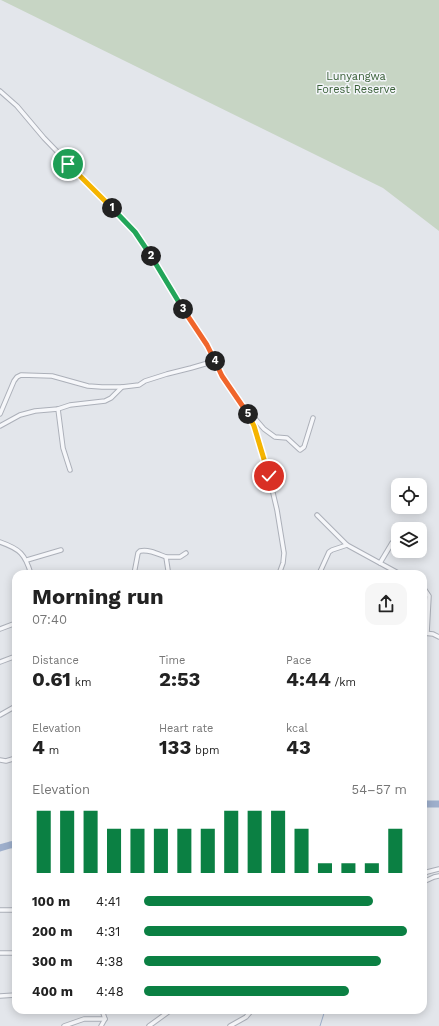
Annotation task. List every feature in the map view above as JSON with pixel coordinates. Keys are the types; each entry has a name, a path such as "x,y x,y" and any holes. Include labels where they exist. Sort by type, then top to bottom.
{"street":[{"path":"0,91 17,106 44,138 135,232 207,345 222,376 254,426 269,476 277,510 284,553 280,570"},
{"path":"0,414 14,381 21,375 52,376 88,386 102,388 122,387 139,385 145,381 167,374 215,361"},
{"path":"0,426 20,415 58,409 70,405 106,401 122,387"},
{"path":"58,409 63,448 70,470"},
{"path":"246,412 252,415 264,429 275,437 287,438 300,450 304,447 313,418"},
{"path":"317,515 347,545 393,570"},
{"path":"0,542 16,549 27,560 30,570"},
{"path":"321,570 329,552 347,545"},
{"path":"380,563 391,545"},
{"path":"27,560 61,550"},
{"path":"135,570 138,553 140,551 149,551 166,558 180,557 186,553"},
{"path":"166,558 168,570"},
{"path":"427,593 429,596 427,614"},
{"path":"0,629 12,624"},
{"path":"427,634 439,637"},
{"path":"0,662 12,658"},
{"path":"0,715 12,708"},
{"path":"0,760 6,761 12,759"},
{"path":"427,872 439,869"},
{"path":"427,880 439,876"},
{"path":"0,910 12,910"},
{"path":"0,953 12,952"},
{"path":"0,996 12,995"},
{"path":"101,1026 105,1019 103,1014"},
{"path":"148,1026 165,1014"},
{"path":"230,1026 249,1014"},
{"path":"64,1026 84,1019 105,1019"}],"green space":[{"name":"Lunyangwa Forest Reserve","path":"1,0 439,0 439,231 383,188"}],"waterway":[{"path":"427,804 439,804"},
{"path":"0,848 12,845"},
{"path":"320,1026 324,1014"}],"route":[{"path":"68,164 135,232 207,345 222,376 254,426 269,476"}]}
